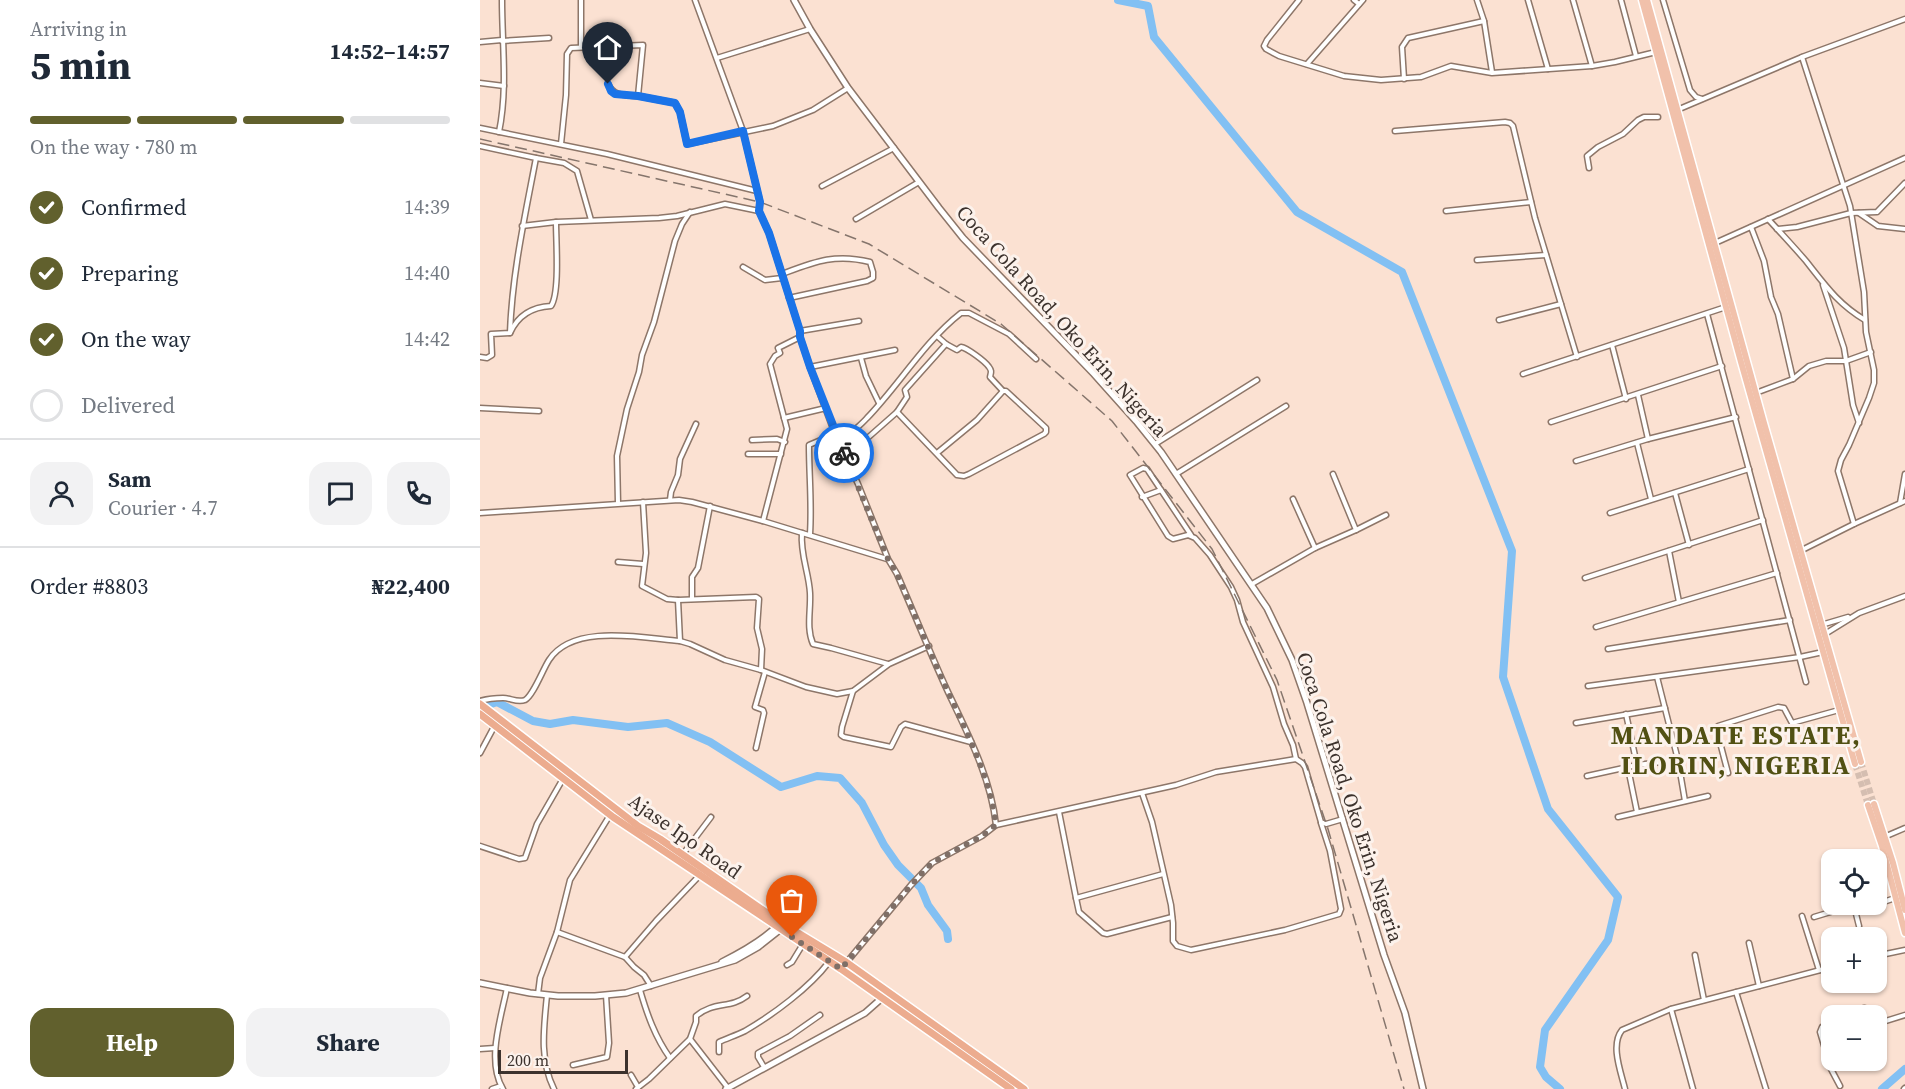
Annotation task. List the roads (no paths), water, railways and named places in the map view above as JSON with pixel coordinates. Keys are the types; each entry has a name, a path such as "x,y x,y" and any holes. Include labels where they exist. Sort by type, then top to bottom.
{"highway":[{"name":"Ajase Ipo Road","path":"481,706 583,788 610,814 780,926 846,962 1024,1089"},
{"name":"Ajase Ipo Road","path":"481,706 495,725 564,777 682,855 803,944 1007,1088"}],"main road":[{"path":"1642,0 1714,243 1819,625 1823,652 1858,763 1825,635 1819,625"},
{"path":"1647,0 1726,307 1778,492 1799,551"},
{"path":"1871,805 1882,838 1905,933"},
{"path":"1882,838 1893,862 1905,910"}],"street":[{"path":"499,132 503,113 504,86 502,0"},
{"path":"581,0 581,48"},
{"path":"695,0 717,58 727,93 743,131 760,202 759,211 769,233 810,367 835,434 888,559 897,574 972,742 987,783 996,825"},
{"name":"Coca Cola Road, Oko Erin, Nigeria","path":"794,0 848,88 963,238 1110,391 1155,444 1252,584 1266,608 1292,660 1307,703 1384,955 1405,1013 1423,1089"},
{"path":"1299,0 1273,32 1264,46 1266,49 1279,56 1355,78 1421,77 1451,66 1492,73 1592,66 1656,52"},
{"path":"1307,64 1361,2 1354,0"},
{"path":"1477,0 1484,21 1492,73"},
{"path":"1528,0 1548,69"},
{"path":"1573,0 1592,66"},
{"path":"1621,0 1636,56"},
{"path":"1663,0 1690,90 1696,97 1703,99"},
{"path":"1674,111 1802,57 1905,19"},
{"path":"1404,79 1402,47 1408,38 1484,21"},
{"path":"717,58 810,29"},
{"path":"480,42 549,38"},
{"path":"561,144 565,115 567,54 571,48 643,45 638,96"},
{"path":"1802,57 1851,213 1864,292 1866,332 1871,352 1874,383 1850,445 1840,460 1838,471 1854,524"},
{"path":"480,83 504,86"},
{"path":"608,84 615,94 675,103 680,112 687,144 773,126 813,110 848,88"},
{"path":"1589,168 1587,156 1592,151 1616,138 1638,120 1644,117 1658,117"},
{"path":"1395,131 1510,123 1513,126 1531,202 1577,357"},
{"path":"480,128 561,144 757,191"},
{"path":"480,146 572,166 577,171 591,220"},
{"path":"822,186 894,147"},
{"path":"510,333 510,305 522,226 536,158"},
{"path":"1714,243 1905,158"},
{"path":"856,219 919,182"},
{"path":"1778,229 1797,227 1851,213 1877,212 1905,183"},
{"path":"1446,211 1531,202"},
{"path":"522,226 556,222 677,216 725,204 759,211"},
{"path":"618,503 617,456 625,417 675,241 690,212"},
{"path":"1858,212 1878,226 1905,229"},
{"path":"677,216 682,224"},
{"path":"1768,219 1806,261 1823,285 1849,311 1866,321"},
{"path":"510,333 516,320 536,307 551,306 555,301 556,222"},
{"path":"1751,227 1764,261 1793,379"},
{"path":"1477,260 1546,255"},
{"path":"743,267 765,280 818,262 849,257 870,262 873,278 867,281 789,298"},
{"path":"1823,285 1844,348 1853,405 1859,423"},
{"path":"1498,320 1561,304"},
{"path":"1523,374 1726,307"},
{"path":"841,446 846,437 867,419 937,336 961,314 969,313 1009,334 1036,359"},
{"path":"1707,314 1806,682"},
{"path":"800,331 859,321"},
{"path":"480,357 487,358 492,355 491,334 510,333"},
{"path":"897,412 957,475 964,476 1046,432 1044,425 1003,391 990,377 989,367 985,363 965,348 961,347 957,350 937,336"},
{"path":"763,521 787,429 770,364 780,353 778,348 800,337"},
{"path":"863,441 897,412 907,397 906,390 946,344"},
{"path":"1612,345 1626,399"},
{"path":"810,367 895,350"},
{"path":"1761,391 1793,379 1809,366 1826,361 1846,362 1871,352"},
{"path":"861,358 866,376 879,403"},
{"path":"1551,422 1722,366"},
{"path":"1155,444 1257,380"},
{"path":"937,453 977,420 1003,391"},
{"path":"1638,395 1648,439"},
{"path":"1176,474 1286,406"},
{"path":"480,408 539,411"},
{"path":"784,418 826,408"},
{"path":"1576,461 1648,439 1736,417"},
{"path":"670,500 678,475 680,459 696,424"},
{"path":"810,534 812,502 809,445 835,434"},
{"path":"752,440 777,439 785,442"},
{"path":"1637,443 1652,500"},
{"path":"748,454 781,454"},
{"path":"1195,538 1188,535 1171,538 1142,497 1130,475 1143,468 1152,474 1190,535 1195,538 1210,555 1235,597 1243,622 1279,704 1296,759"},
{"path":"1610,513 1749,469"},
{"path":"1333,474 1356,530"},
{"path":"1899,504 1905,474"},
{"path":"1142,497 1161,490"},
{"path":"1675,493 1689,545"},
{"path":"1293,499 1315,548"},
{"path":"480,513 618,503 686,501 810,534 888,559"},
{"path":"1799,551 1905,501"},
{"path":"643,502 646,553 642,586 667,598 678,600 756,597 759,599 757,628 762,649 763,671 755,707 764,712 756,748"},
{"path":"692,598 692,577 698,568 710,506"},
{"path":"1252,584 1315,548 1386,515"},
{"path":"1585,578 1763,520"},
{"path":"802,533 801,545 810,592 809,636 813,644 889,664"},
{"path":"1669,550 1679,602"},
{"path":"618,562 644,564"},
{"path":"1596,627 1777,573"},
{"path":"1819,625 1852,616 1878,604 1905,596"},
{"path":"678,600 680,641"},
{"path":"1825,635 1852,616"},
{"path":"1608,649 1790,620"},
{"path":"481,706 501,698 518,701 526,699 530,696 542,670 552,656 566,644 600,635 680,641 724,660 806,687 837,694 853,691 889,664 929,646"},
{"path":"1588,686 1823,652"},
{"path":"1657,677 1678,760 1685,801"},
{"path":"853,691 842,727 841,735 844,737 891,747 901,727 905,724 972,742"},
{"path":"1728,773 1717,731 1718,726 1722,723 1782,706 1792,723 1840,710"},
{"path":"1576,723 1665,708"},
{"path":"1626,714 1637,765"},
{"path":"480,753 495,725"},
{"path":"841,969 932,863 982,836 996,825 1176,785 1216,772 1296,759 1305,767 1330,851 1341,909 1338,914 1285,930 1191,950 1177,946 1173,941 1172,917 1152,822 1142,793"},
{"path":"1587,776 1637,765 1678,760"},
{"path":"1628,768 1637,812"},
{"path":"480,846 519,860 525,858 537,824 564,777"},
{"path":"1618,817 1708,796"},
{"path":"1059,812 1079,912 1107,934 1172,917"},
{"path":"538,994 540,978 557,932 570,880 610,814"},
{"path":"682,855 711,817"},
{"path":"1321,822 1324,824 1343,819"},
{"path":"1882,838 1905,828"},
{"path":"1076,898 1163,874"},
{"path":"626,957 656,921 700,875"},
{"path":"1887,901 1896,898"},
{"path":"1814,917 1821,915"},
{"path":"1856,915 1859,926"},
{"path":"1625,1089 1618,1058 1617,1041 1622,1030 1671,1009 1819,970 1802,916"},
{"path":"480,983 558,996 606,995 640,990 704,970 744,950 780,926"},
{"path":"557,932 626,957 644,975 651,986"},
{"path":"1749,943 1759,986"},
{"path":"787,965 797,956 803,944"},
{"path":"1887,954 1905,950"},
{"path":"1695,955 1704,1000"},
{"path":"719,1052 719,1042 747,1030 810,985 830,962"},
{"path":"492,1089 502,1088 497,1073 495,1048 507,988"},
{"path":"640,990 649,1019 662,1047 670,1058"},
{"path":"1736,992 1766,1089"},
{"path":"547,994 543,1034 544,1064 554,1089"},
{"path":"573,1065 607,1057 609,1043 606,995"},
{"path":"632,1075 637,1088 690,1039 696,1016 700,1012 714,1005 734,1004 747,996"},
{"path":"690,1039 727,1088 865,1013 882,998"},
{"path":"1671,1009 1693,1089"},
{"path":"764,1067 758,1053 790,1036 820,1015"},
{"path":"1887,1021 1905,1015"},
{"path":"480,1049 495,1048"},
{"path":"1832,1071 1840,1086"}],"waterway":[{"path":"1118,0 1148,6 1154,37 1297,212 1402,272 1512,551 1503,677 1548,809 1618,897 1608,940 1545,1030 1540,1067 1546,1077 1560,1089"},
{"path":"480,708 497,702 533,721 550,724 573,720 628,727 667,723 710,742 781,787 817,776 840,778 862,803 884,845 898,865 921,888 928,905 947,931 948,939"},
{"path":"1882,1089 1905,1069"}],"tunnel":[{"path":"1861,762 1874,804"},
{"path":"1855,764 1868,805"}],"railway":[{"path":"480,139 760,202 869,244 1001,324 1112,421 1212,549 1277,680 1328,829 1404,1089"}],"district":[{"name":"MANDATE ESTATE, ILORIN, NIGERIA","path":"1736,750"}]}
